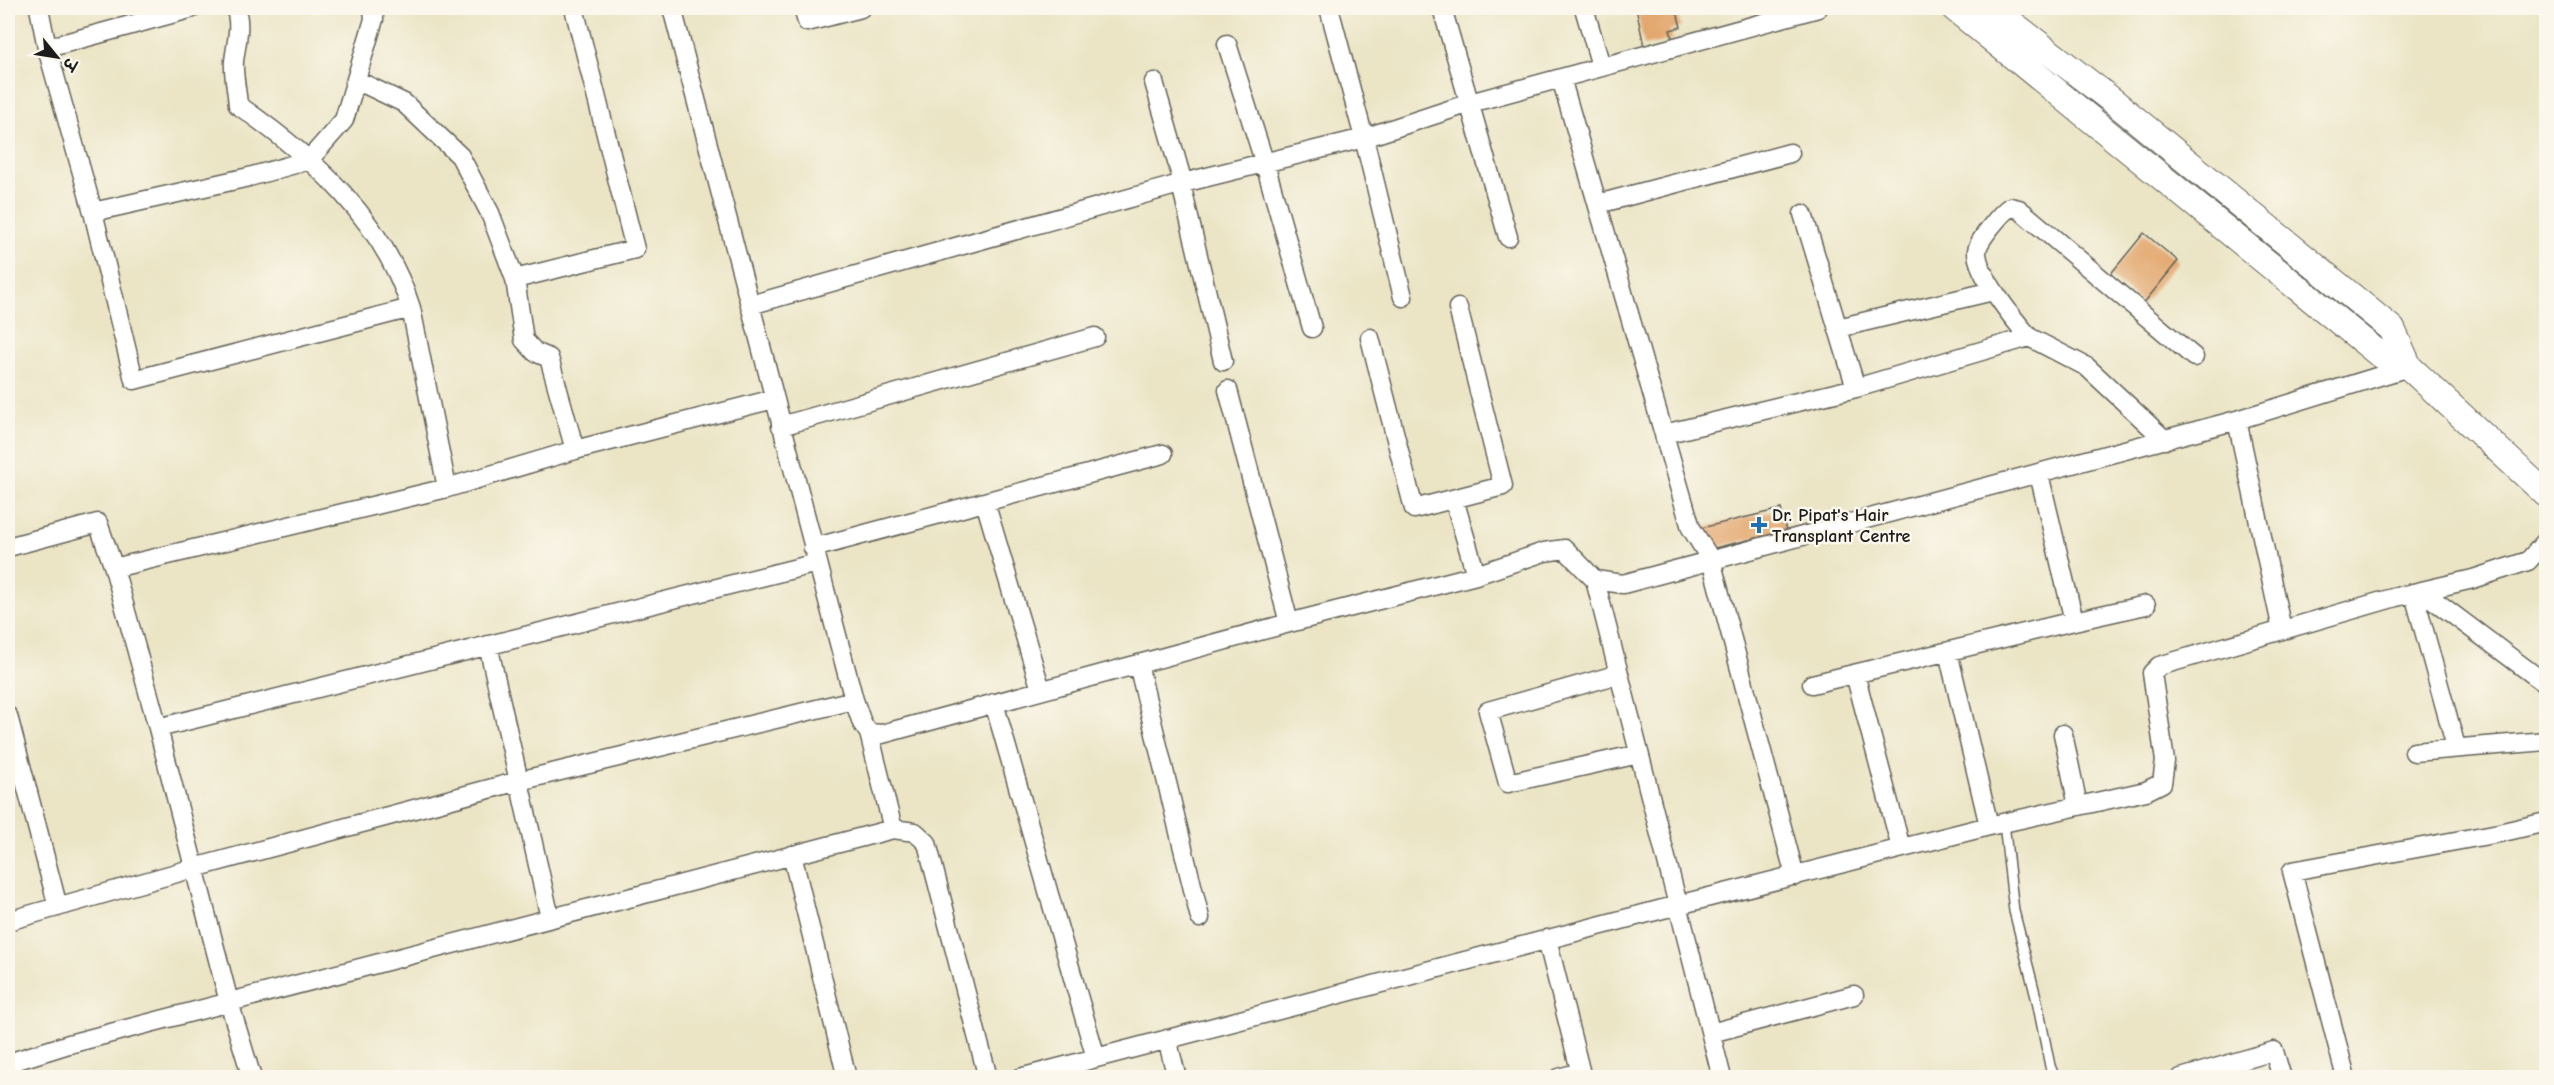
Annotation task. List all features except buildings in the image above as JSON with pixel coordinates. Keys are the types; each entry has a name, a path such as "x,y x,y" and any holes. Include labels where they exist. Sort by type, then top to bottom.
{"street":[{"path":"39,8 47,48 93,212 134,380 411,308"},
{"path":"47,48 193,8"},
{"path":"235,8 238,13 238,36 234,63 238,105 309,160 348,199 377,235 401,275 411,308 447,488"},
{"path":"93,212 249,177 309,160 344,120 374,19 374,8"},
{"path":"515,279 636,249 574,8"},
{"path":"672,8 815,556 854,700 862,723 869,733 893,829"},
{"path":"803,8 807,22 861,8"},
{"path":"1329,8 1403,297"},
{"path":"1442,8 1508,237"},
{"path":"1584,8 1601,66"},
{"path":"750,305 1183,183 1364,138 1470,103 1818,8"},
{"path":"1954,8 2379,354 2409,367 2547,494"},
{"path":"1992,8 2113,101 2392,329 2409,367"},
{"path":"1227,44 1265,164 1312,328"},
{"path":"1561,78 1690,528 1710,560 1795,876"},
{"path":"356,80 404,103 460,156 490,213 515,279 524,340 535,352 549,357 575,450"},
{"path":"1154,82 1183,183 1181,184 1223,361"},
{"path":"1598,204 1790,153"},
{"path":"2165,440 2087,367 2030,337 1994,291 1977,251 1979,243 2004,211 2010,207 2019,209 2194,357"},
{"path":"1803,214 1856,388"},
{"path":"1838,328 1994,291"},
{"path":"1370,338 1414,509 1503,486 1458,308"},
{"path":"781,426 1095,337"},
{"path":"1664,434 1856,388 2030,337"},
{"path":"1595,580 1623,584 2165,440 2409,367"},
{"path":"1228,390 1289,623"},
{"path":"114,568 447,488 575,450 774,399"},
{"path":"2237,420 2282,630"},
{"path":"158,728 488,645 815,556 985,502 1163,454"},
{"path":"2039,474 2074,621"},
{"path":"1454,499 1476,575"},
{"path":"985,502 1041,690"},
{"path":"8,548 98,523 114,568 229,1002 252,1077"},
{"path":"1031,1076 1678,905 1997,824 2146,790 2162,783 2165,761 2152,673 2159,666 2528,561 2547,542"},
{"path":"869,733 882,734 1289,623 1476,575 1544,552 1565,549 1595,580 1722,1077"},
{"path":"2419,593 2547,684"},
{"path":"2419,593 2456,747"},
{"path":"1812,684 2146,605"},
{"path":"488,645 550,918"},
{"path":"1948,652 1997,824"},
{"path":"1138,664 1200,918"},
{"path":"1855,674 1901,848"},
{"path":"1619,675 1488,711 1508,783 1640,754"},
{"path":"8,921 194,868 519,781 854,700"},
{"path":"994,703 1096,1058"},
{"path":"8,716 58,907"},
{"path":"2063,734 2078,806"},
{"path":"2414,752 2547,741"},
{"path":"2346,1077 2292,871 2547,822"},
{"path":"8,1063 69,1044 893,829 915,832 927,843 988,1077"},
{"path":"792,855 847,1077"},
{"path":"1547,939 1581,1075 1559,1077"},
{"path":"1711,1033 1854,995"},
{"path":"1167,1039 1178,1077"},
{"path":"2181,1077 2274,1051 2282,1077"}],"lane":[{"path":"1997,824 2014,911 2037,1001 2050,1066 2055,1077"}],"place":[{"name":"Dr. Pipat's Hair Transplant Centre","path":"1759,525"}]}
